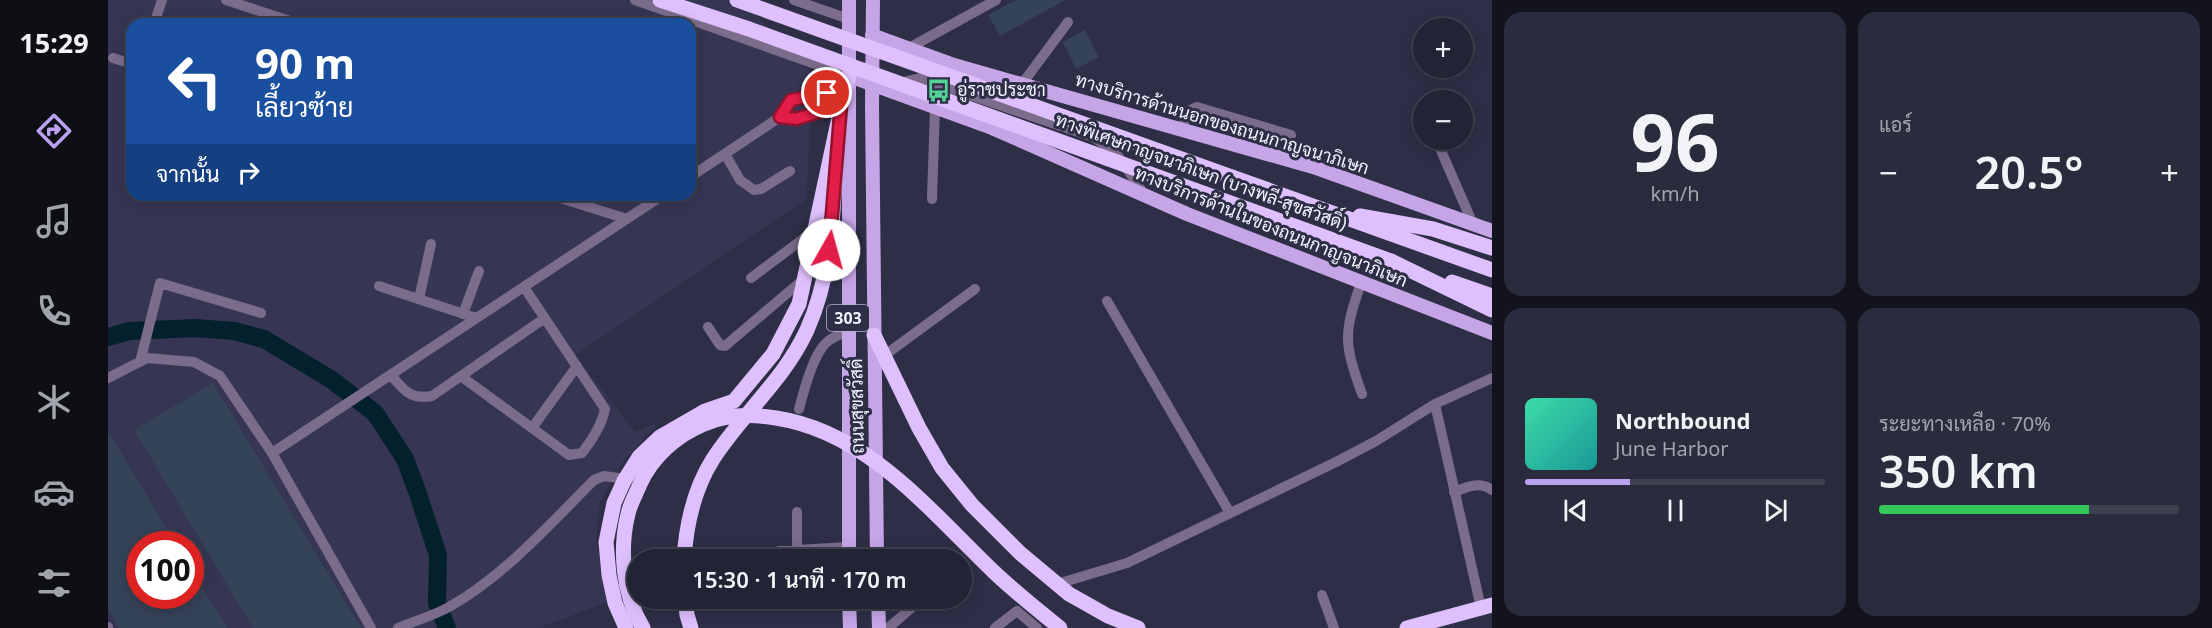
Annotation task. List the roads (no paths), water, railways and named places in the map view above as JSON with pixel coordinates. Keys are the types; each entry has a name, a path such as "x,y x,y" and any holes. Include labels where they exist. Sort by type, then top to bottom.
{"highway":[{"name":"ทางพิเศษกาญจนาภิเษก (บางพลี-สุขสวัสดิ์)","path":"660,0 749,29 1492,296"},
{"name":"ทางพิเศษกาญจนาภิเษก (บางพลี-สุขสวัสดิ์)","path":"737,0 1492,270"},
{"path":"626,628 615,603 609,575 606,542 614,503 639,457 660,437 705,411 734,401 773,354 799,304 847,82"},
{"path":"685,549 696,496 712,460 767,393 788,363 807,330 823,286 832,232 838,122"},
{"path":"1328,212 1433,230 1492,248"},
{"path":"1391,261 1492,310"},
{"path":"874,335 919,428 942,468 972,505 1020,553 1069,594 1108,616 1138,628"},
{"path":"643,628 626,584 622,544 628,511 645,474 663,451 690,429 720,417 760,415 787,419 823,430 861,452 911,490 996,574 1060,628"},
{"path":"1407,628 1487,606"},
{"path":"1444,628 1487,606"},
{"path":"686,609 692,628"}],"main road":[{"name":"ถนนสุขสวัสดิ์","path":"849,0 847,82 849,549"},
{"name":"ถนนสุขสวัสดิ์","path":"873,0 874,335 878,549"},
{"name":"ทางบริการด้านนอกของถนนกาญจนาภิเษก","path":"872,35 954,65 1313,167 1492,231"},
{"name":"ทางบริการด้านในของถนนกาญจนาภิเษก","path":"847,82 872,84 992,128 1146,197 1492,333"},
{"path":"849,609 850,628"},
{"path":"878,609 879,628"}],"street":[{"path":"156,18 162,0"},
{"path":"226,0 280,18"},
{"path":"635,0 682,18"},
{"path":"794,0 849,19"},
{"path":"909,48 996,0"},
{"path":"1022,84 1068,22"},
{"path":"696,24 847,82"},
{"path":"113,58 126,62"},
{"path":"897,93 907,81 920,78 1093,137 1116,153 1146,197"},
{"path":"696,173 780,117 791,100 847,82"},
{"path":"780,117 796,119 841,105"},
{"path":"932,200 935,107"},
{"path":"1183,129 1185,115 1190,109 1197,107 1291,135"},
{"path":"1441,150 1473,224"},
{"path":"725,154 740,180 754,190 761,189 790,171"},
{"path":"570,201 627,219"},
{"path":"272,453 654,201"},
{"path":"751,278 815,230"},
{"path":"419,299 431,244"},
{"path":"463,314 479,271"},
{"path":"708,327 720,345 725,346 804,279"},
{"path":"140,362 160,282 261,313"},
{"path":"1361,283 1349,316 1346,337 1349,357 1362,394"},
{"path":"379,286 476,318"},
{"path":"462,377 569,455 582,453 587,446 601,423 605,409 524,287"},
{"path":"885,355 975,289"},
{"path":"1107,301 1230,513"},
{"path":"391,375 405,391 414,396 422,398 432,396 545,318"},
{"path":"799,409 805,383 823,346 848,331"},
{"path":"108,378 147,358 194,362 220,376 272,453 371,628"},
{"path":"531,428 577,366"},
{"path":"1057,584 1127,563 1356,451 1435,404 1492,378"},
{"path":"1435,404 1454,492 1487,606"},
{"path":"398,628 441,610 482,585 516,556 594,480 604,476 625,479"},
{"path":"1454,492 1467,487 1483,485 1492,490"},
{"path":"797,512 797,549"},
{"path":"1322,595 1334,628"},
{"path":"888,628 910,609"},
{"path":"995,628 1017,611 1037,628"}],"waterway":[{"path":"108,337 129,331 196,328 234,331 264,339 332,380 375,413 405,459 417,491 438,555 437,603 447,628"}],"place":[{"name":"อู่ราชประชา","path":"939,90"}]}
